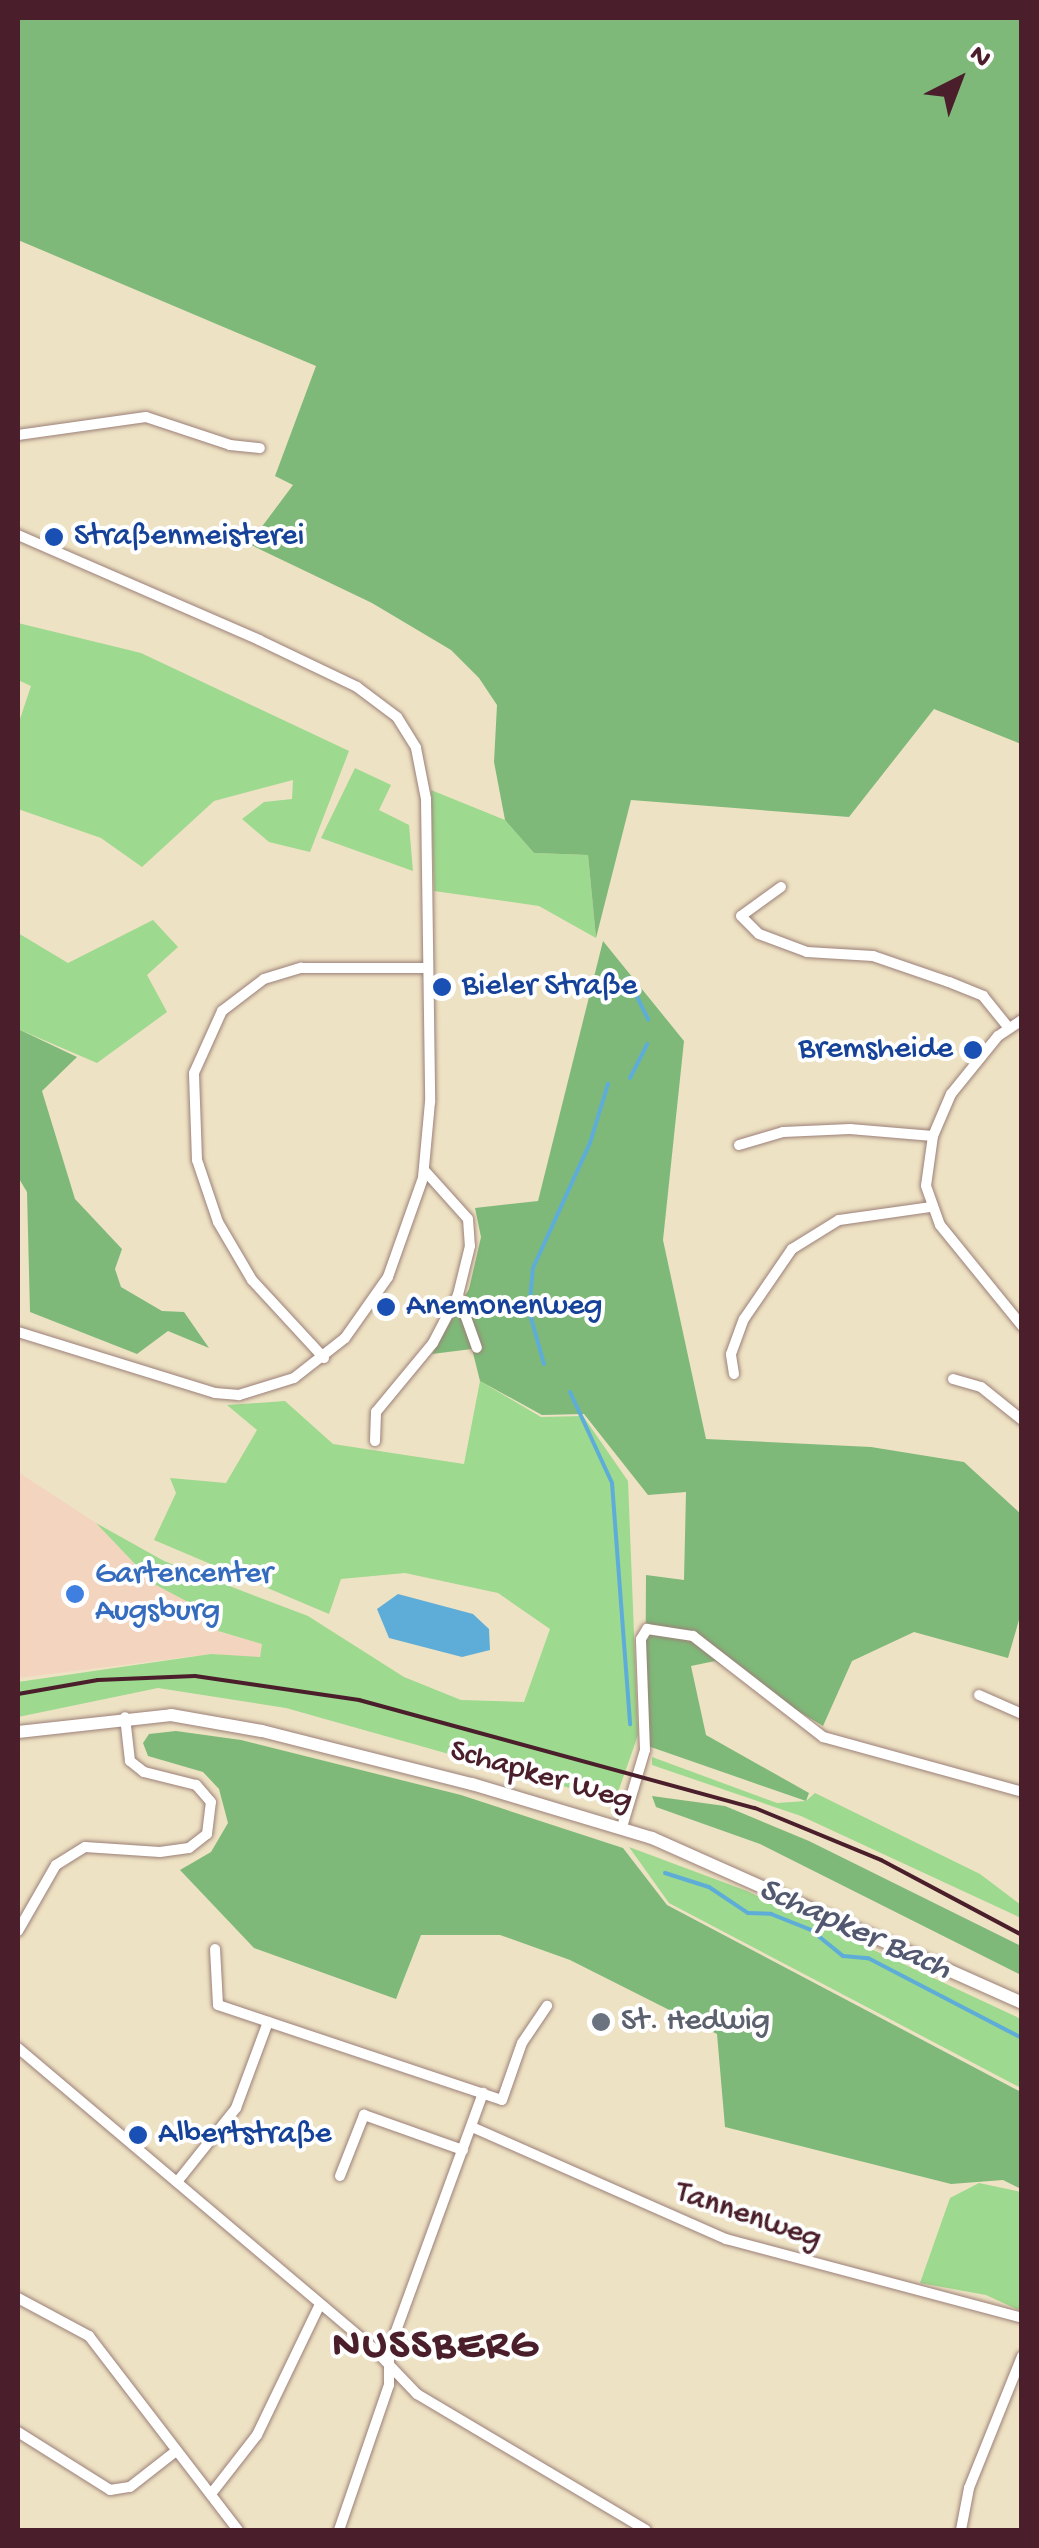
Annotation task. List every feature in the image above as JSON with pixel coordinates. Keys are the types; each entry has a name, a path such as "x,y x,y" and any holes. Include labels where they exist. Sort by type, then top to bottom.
{"street":[{"path":"18,436 146,417 230,445 260,448"},
{"path":"18,535 159,592 386,705 409,733 422,766 428,968 425,1171 388,1277 362,1317 324,1358 271,1388 214,1393 18,1332"},
{"path":"782,887 741,916 759,934 807,952 873,956 950,982 983,996 1008,1026"},
{"path":"324,1358 252,1280 218,1222 197,1160 194,1073 222,1011 264,979 301,968 428,968"},
{"path":"1022,1020 1008,1026 957,1085 932,1136 930,1207 1022,1326"},
{"path":"739,1144 783,1132 850,1128 932,1136"},
{"path":"375,1441 376,1412 433,1343 458,1295 470,1246 468,1219 425,1171"},
{"path":"734,1374 731,1354 744,1319 792,1249 839,1220 930,1207"},
{"path":"458,1295 477,1348"},
{"path":"954,1379 981,1387 1022,1420"},
{"path":"622,1827 645,1750 641,1639 647,1630 693,1636 823,1737 1022,1792"},
{"path":"978,1695 1022,1714"},
{"name":"Schapker Weg","path":"18,1732 125,1717 171,1715 262,1731 622,1827 1022,2003"},
{"path":"18,1931 56,1866 85,1847 160,1852 189,1848 206,1834 212,1802 196,1785 144,1772 130,1760 125,1717"},
{"path":"215,1949 218,2005 502,2100 522,2043 548,2006"},
{"path":"177,2182 236,2108 268,2022"},
{"path":"18,2048 374,2349 390,2373 464,2426 646,2530"},
{"path":"339,2530 390,2373 389,2350 483,2093"},
{"path":"340,2176 364,2115 464,2150"},
{"name":"Tannenweg","path":"472,2127 726,2239 1022,2318"},
{"path":"18,2298 82,2328 238,2530"},
{"path":"211,2494 257,2436 320,2304"},
{"path":"961,2530 969,2488 1022,2356"},
{"path":"18,2432 110,2490 130,2487 176,2451"}],"shaded area":[{"path":"18,1472 96,1523 154,1584 222,1620 219,1632 262,1644 259,1658 211,1654 18,1678"}],"green space":[{"path":"18,18 1021,18 1021,744 934,709 849,817 631,800 596,938 588,855 534,853 505,820 494,762 497,705 479,678 451,650 372,603 249,544 293,485 275,476 316,366 18,240"},
{"path":"18,623 141,653 349,751 310,852 269,842 242,819 264,802 292,799 293,780 214,801 142,867 101,838 18,809 18,725 31,686 18,680"},
{"path":"355,768 391,785 379,810 409,825 413,871 321,838"},
{"path":"431,790 505,820 534,853 588,855 596,938 539,906 434,891"},
{"path":"153,920 178,947 147,975 167,1012 97,1063 18,1029 18,933 68,963"},
{"path":"603,941 684,1041 663,1240 706,1439 871,1447 964,1462 1021,1514 1021,1613 1008,1658 914,1632 852,1661 823,1726 715,1661 691,1666 706,1735 809,1793 806,1801 645,1745 646,1575 684,1580 686,1492 648,1495 584,1414 542,1415 480,1381 472,1349 432,1354 469,1289 481,1237 475,1208 538,1201"},
{"path":"18,1029 77,1057 42,1091 75,1199 122,1249 115,1269 121,1287 162,1311 184,1312 209,1348 168,1331 137,1354 30,1312 27,1192 18,1177"},
{"path":"480,1381 541,1417 583,1416 628,1481 638,1735 617,1795 598,1796 286,1708 158,1688 18,1717 18,1682 211,1654 260,1657 262,1644 218,1631 222,1620 154,1584 96,1523 164,1561 308,1616 404,1677 461,1700 524,1702 550,1629 498,1593 405,1573 341,1579 329,1614 154,1540 176,1493 170,1478 226,1483 257,1430 227,1405 285,1401 333,1444 464,1464"},
{"path":"176,1731 241,1740 461,1795 623,1848 667,1905 1021,2092 1021,2189 1003,2180 951,2184 725,2127 717,2034 570,1960 500,1935 421,1935 396,1999 254,1948 180,1870 211,1852 228,1823 219,1789 203,1772 148,1756 143,1743 149,1734"},
{"path":"652,1757 777,1803 806,1801 815,1793 980,1874 1021,1905 1021,1918 801,1816 652,1765"},
{"path":"652,1796 725,1806 809,1841 1021,1946 1021,1975 760,1844 656,1807"},
{"path":"629,1847 747,1891 1021,2019 1021,2088 669,1903"},
{"path":"979,2183 1021,2192 1021,2311 986,2295 920,2283 950,2198"}],"water":[{"path":"398,1594 473,1614 489,1629 490,1650 462,1657 389,1638 377,1609"}],"waterway":[{"path":"628,978 648,1019"},
{"path":"630,1078 647,1044"},
{"path":"544,1364 529,1311 533,1268 590,1143 608,1084"},
{"path":"570,1392 612,1483 630,1724"},
{"name":"Schapker Bach","path":"665,1873 709,1887 748,1913 771,1914 811,1930 843,1956 868,1958 1022,2038"}],"railway":[{"path":"18,1694 98,1680 195,1676 359,1700 755,1808 881,1860 1022,1935"}],"place":[{"name":"Straßenmeisterei","path":"54,537"},
{"name":"Bieler Straße","path":"442,987"},
{"name":"Bremsheide","path":"973,1050"},
{"name":"Anemonenweg","path":"386,1307"},
{"name":"Gartencenter Augsburg","path":"75,1594"},
{"name":"St. Hedwig","path":"601,2022"},
{"name":"Albertstraße","path":"138,2135"}],"district":[{"name":"NUSSBERG","path":"436,2348"}]}
